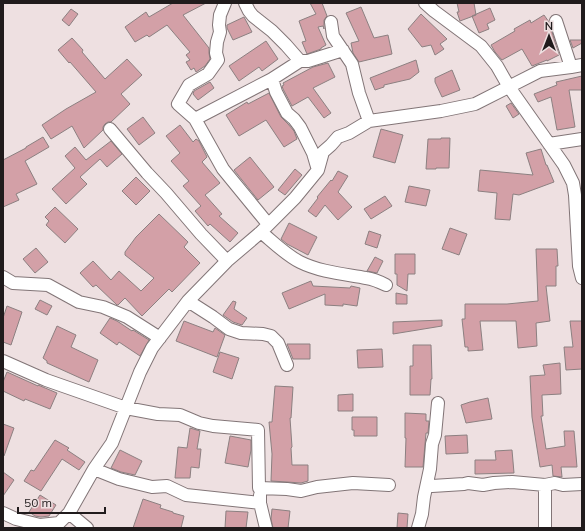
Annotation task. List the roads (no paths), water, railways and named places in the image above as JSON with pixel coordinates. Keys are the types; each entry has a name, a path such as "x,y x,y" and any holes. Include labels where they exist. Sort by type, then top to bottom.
{"street":[{"path":"225,3 220,15 220,32 216,53 218,60 208,74 189,85 178,104 194,119 223,169 264,228 282,250 299,262 312,267 343,275 367,278 386,285"},
{"path":"245,3 253,16 272,31 300,61"},
{"path":"425,3 481,46 497,66 509,87 564,165 573,183 575,195 579,224 579,266 582,278"},
{"path":"3,513 16,519 39,526 59,522 69,513 94,469 112,443 140,372 152,348 188,301 227,261 264,228 294,198 318,170 323,152 338,137 349,133 369,121 441,111 475,104 540,71 577,66 556,21"},
{"path":"332,22 333,36 352,64 359,93 369,121"},
{"path":"194,119 272,79 300,61 308,61 343,50"},
{"path":"272,79 276,92 287,112 300,127 313,153 318,170"},
{"path":"110,129 147,173 227,261"},
{"path":"549,144 582,139"},
{"path":"3,277 13,283 48,285 79,302 103,307 127,317 160,338"},
{"path":"188,301 229,329 241,333 271,336 278,343 287,365"},
{"path":"3,361 46,380 126,408 158,414 180,415 199,423 213,426 258,430 260,503 266,528"},
{"path":"418,528 430,469 438,402"},
{"path":"94,469 119,479 152,487 167,486 186,495 260,503"},
{"path":"427,485 432,486 468,483 483,485 512,482 544,485 555,483 563,485 582,484"},
{"path":"259,488 301,491 317,487 353,483 389,485"},
{"path":"544,485 545,528"},
{"path":"69,513 87,528"}]}
